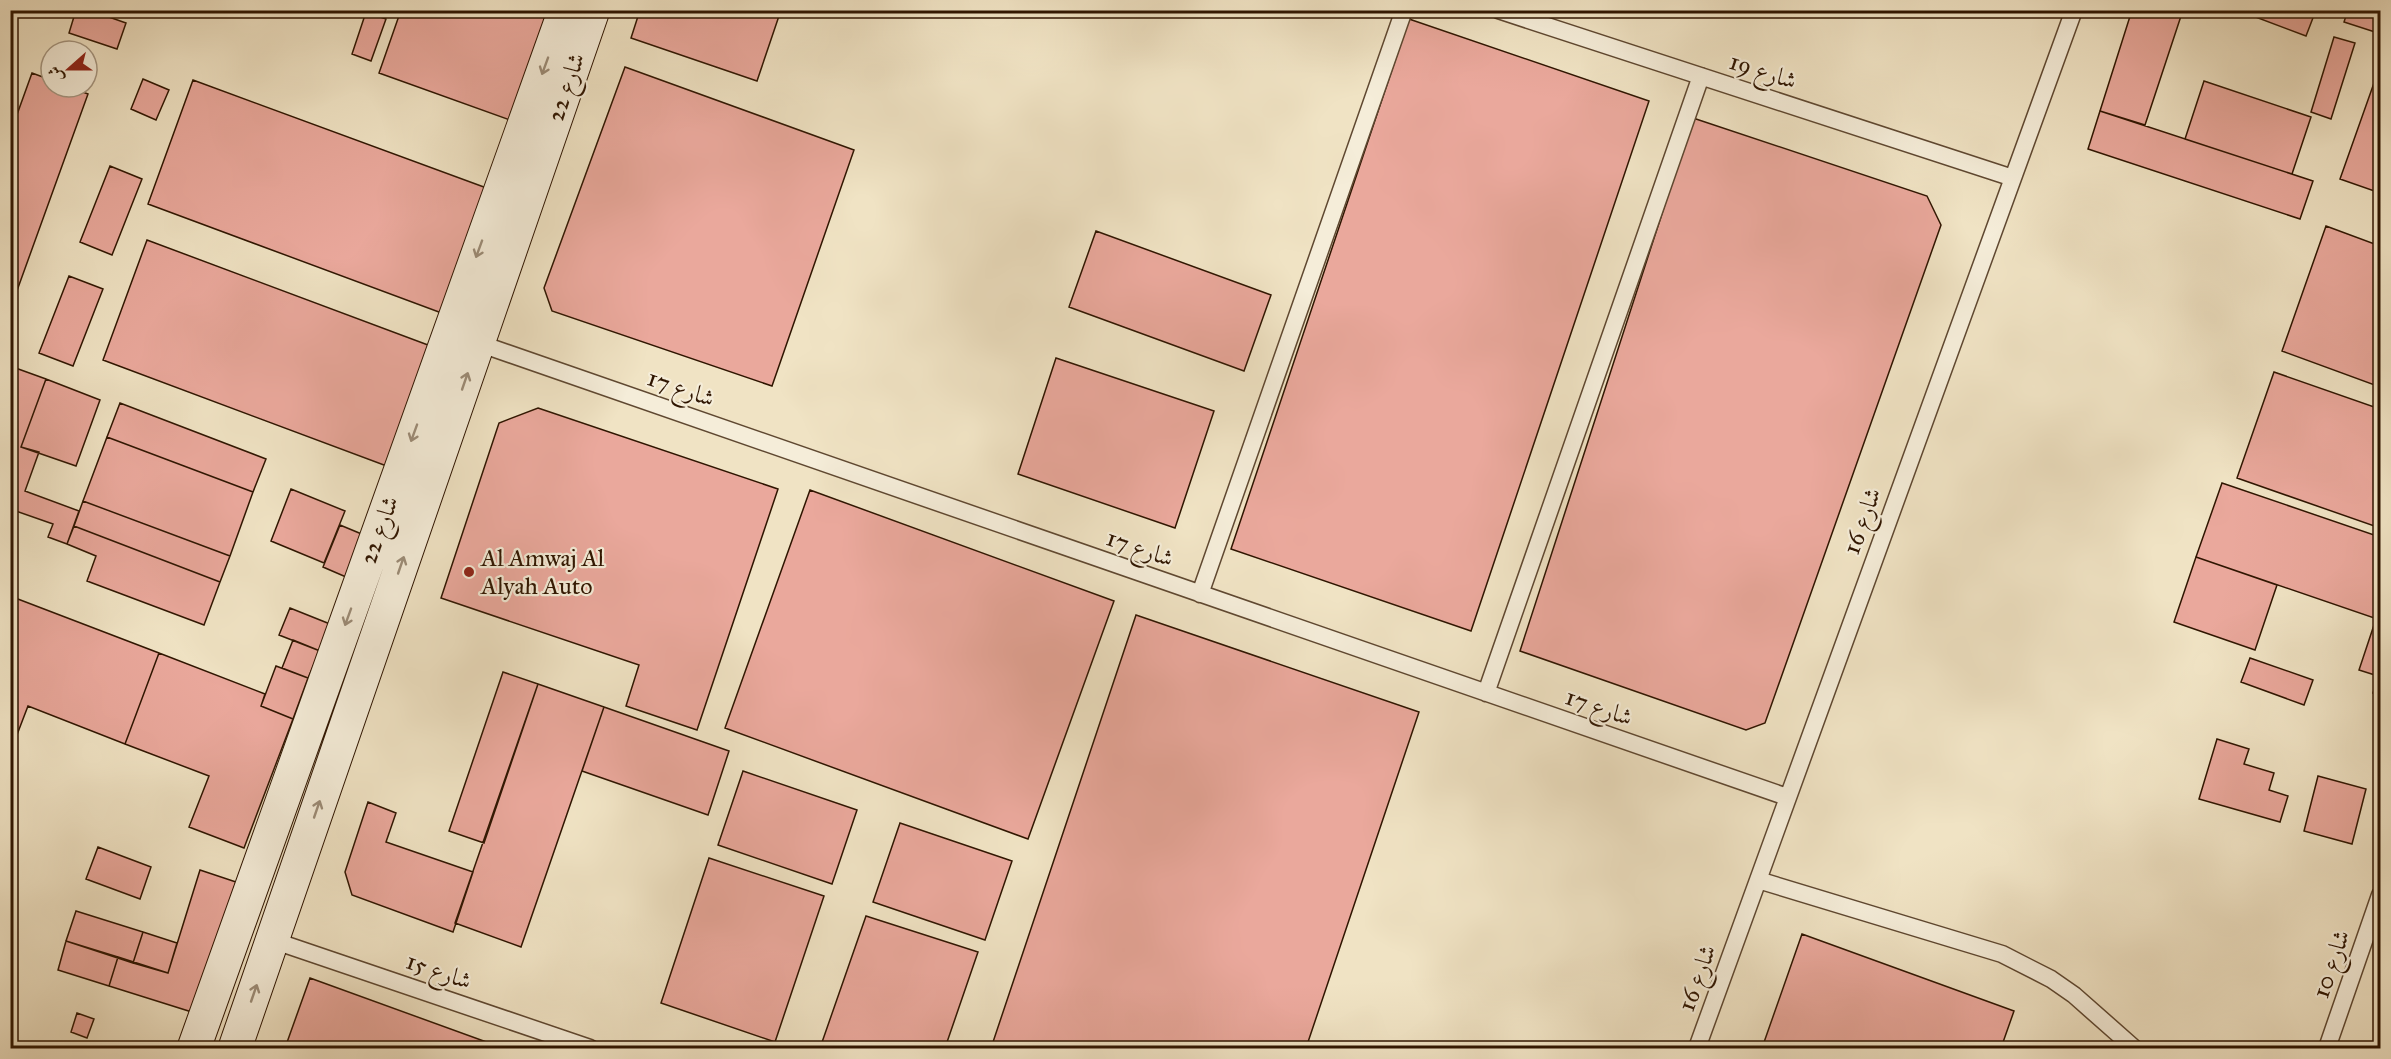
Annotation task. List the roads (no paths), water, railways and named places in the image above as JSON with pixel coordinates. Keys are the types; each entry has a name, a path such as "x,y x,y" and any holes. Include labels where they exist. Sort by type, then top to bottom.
{"street":[{"name":"شارع 22","path":"194,1048 565,10"},
{"name":"شارع 22","path":"234,1048 592,10"}],"lane":[{"path":"1200,594 1404,10"},
{"name":"شارع 19","path":"1498,10 2013,178"},
{"name":"شارع 16","path":"1697,1048 2074,10"},
{"path":"1486,693 1701,76"},
{"name":"شارع 17","path":"478,343 1787,798"},
{"path":"1758,879 2002,954 2059,985 2134,1048"},
{"name":"شارع 10","path":"2327,1048 2380,895"},
{"name":"شارع 15","path":"272,940 590,1048"}],"place":[{"name":"Al Amwaj Al Alyah Auto","path":"469,572"}]}
